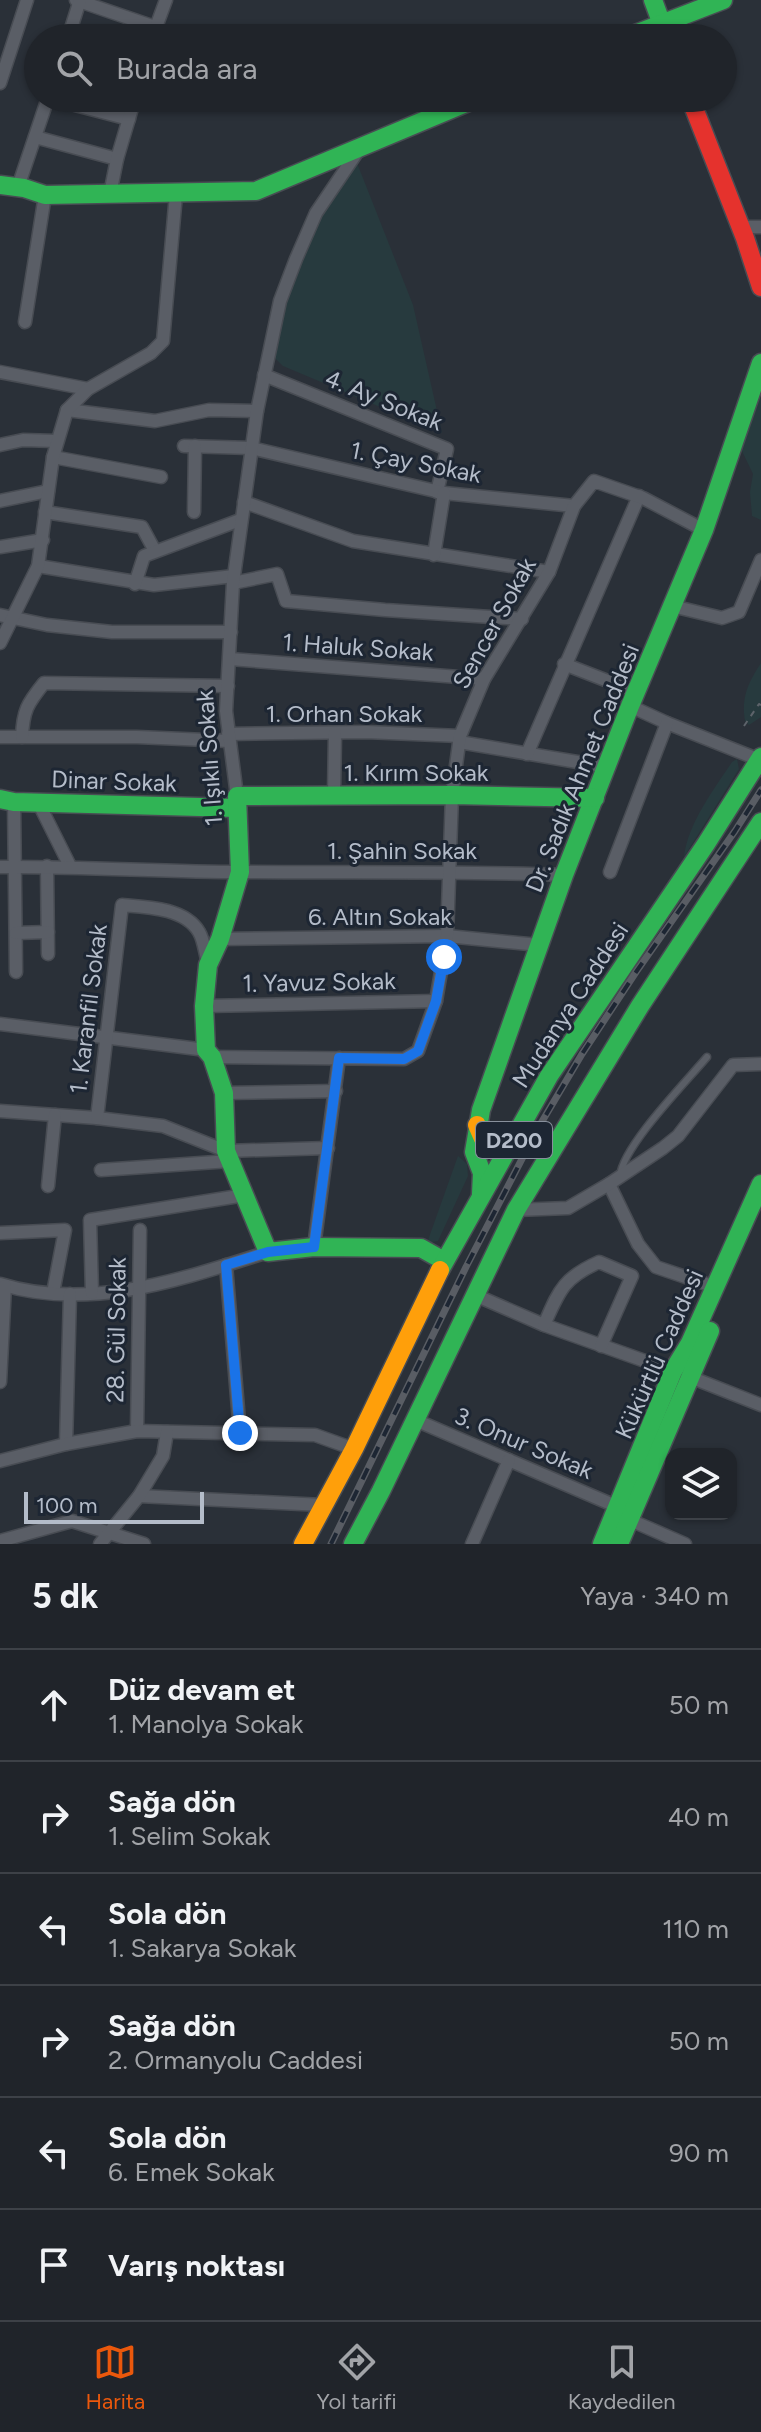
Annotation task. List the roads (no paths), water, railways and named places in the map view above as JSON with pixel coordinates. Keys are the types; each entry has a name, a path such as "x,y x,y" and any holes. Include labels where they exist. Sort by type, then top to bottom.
{"main road":[{"path":"653,0 662,24"},
{"path":"677,24 723,0"},
{"path":"9,186 45,195 256,191 443,112"},
{"path":"696,112 761,287"},
{"name":"Dr. Sadık Ahmet Caddesi","path":"480,1196 482,1173 474,1152 477,1125 564,875 704,530 757,390 761,363"},
{"name":"Mudanya Caddesi","path":"303,1544 354,1449 444,1261 549,1076 760,759"},
{"name":"1. Kırım Sokak","path":"237,802 334,796 595,798"},
{"name":"Dinar Sokak","path":"7,800 237,802"},
{"name":"1. Işıklı Sokak","path":"237,802 240,872 220,939 208,965 204,1006 209,1054 224,1093 228,1156 268,1252"},
{"name":"D200","path":"353,1544 516,1210 640,1006 761,822"},
{"path":"477,1125 484,1141 489,1144 519,1132"},
{"name":"Kükürtlü Caddesi","path":"682,1374 690,1343 761,1184"},
{"name":"Kükürtlü Caddesi","path":"619,1544 624,1514 682,1374 761,1218"},
{"path":"268,1252 314,1247 421,1248 444,1261"},
{"name":"Kükürtlü Caddesi","path":"602,1544 624,1514"}],"street":[{"path":"0,83 27,0"},
{"path":"72,24 78,0 108,5 140,24"},
{"path":"157,24 166,0"},
{"path":"9,186 35,137 43,112"},
{"path":"102,112 129,119"},
{"path":"110,194 131,112"},
{"path":"35,137 117,159"},
{"name":"1. Işıklı Sokak","path":"237,802 226,711 240,520 257,411 280,301 316,213 362,145"},
{"path":"0,643 7,615 38,566 53,457 67,410 88,389 151,353 163,341 176,194"},
{"path":"25,322 45,195"},
{"path":"741,227 761,227"},
{"path":"0,372 88,389"},
{"name":"4. Ay Sokak","path":"264,375 447,449 441,492"},
{"path":"67,410 155,421 209,410 257,411"},
{"path":"0,436 56,441"},
{"path":"0,445 23,440"},
{"name":"1. Çay Sokak","path":"194,512 189,446 251,448 441,492 574,506"},
{"path":"53,457 161,477"},
{"name":"Sencer Sokak","path":"339,1058 404,1059 418,1051 436,1001 447,936 452,795 460,739 484,679 549,572 574,506 594,481 639,496"},
{"path":"0,501 48,491"},
{"path":"434,555 441,492"},
{"path":"527,754 639,496 704,530"},
{"path":"244,502 338,538 549,572"},
{"path":"45,512 142,527 155,551"},
{"path":"135,584 144,556 240,520"},
{"path":"0,547 43,540"},
{"path":"672,606 722,618 739,612 761,560"},
{"path":"38,566 135,584 234,580 277,574 286,601 522,619"},
{"path":"7,615 47,625 112,632 231,632"},
{"name":"1. Haluk Sokak","path":"230,659 484,679"},
{"path":"564,664 633,699 667,723 760,759"},
{"path":"22,737 23,717 31,699 44,683 228,686"},
{"path":"610,872 667,723"},
{"path":"334,796 335,733"},
{"name":"1. Orhan Sokak","path":"0,737 228,738 335,733 460,739 607,767"},
{"path":"7,800 15,867 16,972"},
{"name":"Dinar Sokak","path":"38,802 70,866"},
{"path":"47,866 48,954"},
{"name":"1. Şahin Sokak","path":"0,867 564,875"},
{"name":"1. Işıklı Sokak","path":"122,905 151,907 190,920 201,934 208,965"},
{"name":"1. Karanfil Sokak","path":"97,1118 122,905"},
{"path":"16,933 48,932"},
{"name":"6. Altın Sokak","path":"220,939 447,936 539,945"},
{"name":"1. Yavuz Sokak","path":"204,1006 436,1001"},
{"path":"0,1024 106,1036 209,1054 339,1058 314,1247"},
{"path":"516,1210 568,1208 678,1136 733,1065 761,1064"},
{"path":"224,1093 336,1091"},
{"path":"0,1111 163,1126 228,1156"},
{"path":"48,1186 55,1115"},
{"path":"101,1170 328,1148"},
{"path":"614,1180 638,1244 656,1267 715,1287"},
{"path":"92,1293 90,1220 245,1195"},
{"path":"0,1233 65,1230 53,1293"},
{"name":"28. Gül Sokak","path":"137,1431 140,1230"},
{"path":"0,1382 2,1285 33,1293 138,1290 268,1252"},
{"path":"544,1325 559,1290 582,1270 599,1262 632,1276 601,1346"},
{"path":"226,1265 240,1433"},
{"path":"66,1444 70,1294"},
{"path":"475,1295 544,1325 761,1405"},
{"name":"3. Onur Sokak","path":"414,1420 509,1460 685,1544"},
{"path":"0,1461 66,1444 137,1431 315,1435 354,1449"},
{"path":"100,1544 139,1496 163,1456 167,1432"},
{"path":"472,1544 509,1460"},
{"path":"139,1496 323,1505"},
{"path":"0,1541 72,1521 144,1544"}],"lane":[{"path":"614,1180 639,1137 707,1057"}],"railway":[{"path":"331,1544 466,1267 537,1130 636,972 761,790"}]}
